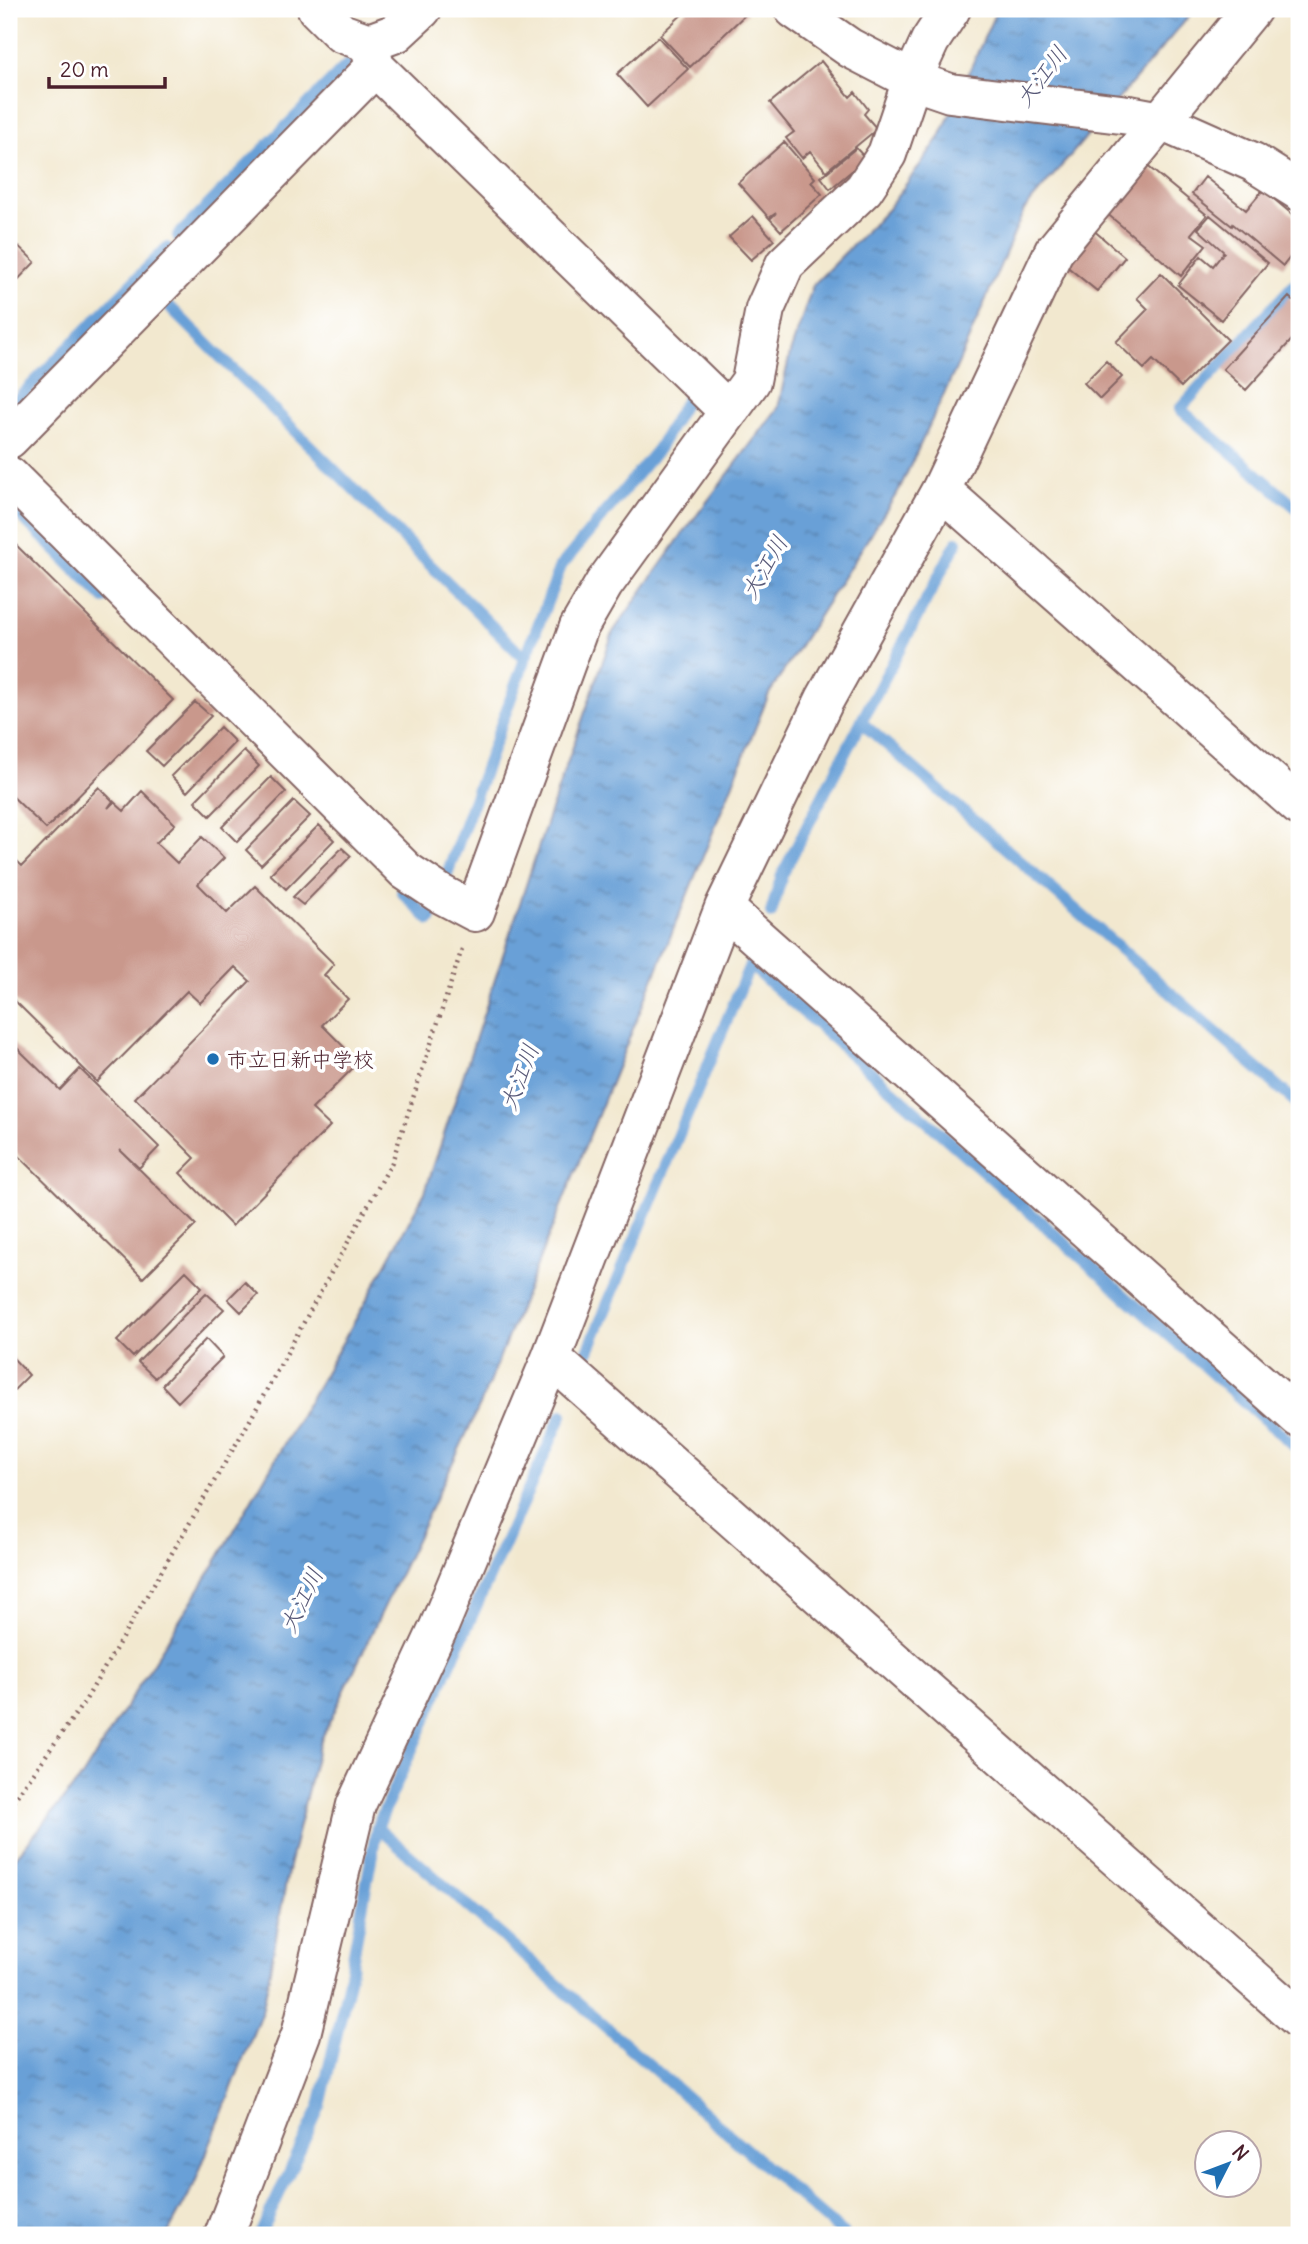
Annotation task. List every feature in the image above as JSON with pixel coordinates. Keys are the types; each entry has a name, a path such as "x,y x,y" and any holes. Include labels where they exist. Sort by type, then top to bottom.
{"street":[{"path":"317,9 341,33 372,55 716,399 732,408"},
{"path":"9,439 372,55 422,9"},
{"path":"794,9 850,48 912,80 950,93 1145,118 1253,162 1299,191"},
{"path":"9,476 406,871 475,912 579,627 604,584 751,381 765,309 785,264 864,189 887,153 912,80 930,41 951,9"},
{"path":"224,2235 301,2034 356,1805 438,1629 551,1358 724,908 825,699 941,490 1054,251 1145,118 1252,9"},
{"path":"941,490 1299,806"},
{"path":"724,908 1299,1418"},
{"path":"551,1358 1299,2019"}],"path":[{"path":"9,1807 85,1701 249,1422 392,1162 475,912"}],"water":[{"name":"大江川","path":"997,9 1195,9 1024,210 959,362 899,490 769,694 481,1403 319,1744 289,1866 263,2008 194,2185 167,2235 9,2235 9,1865 82,1777 219,1557 365,1303 425,1192 548,818 613,632 678,540 778,408 790,353 813,285 888,209 940,137"}],"building":[{"path":"688,9 743,9 747,13 690,67 660,35"},
{"path":"658,37 688,69 647,107 617,74"},
{"path":"821,61 850,97 855,92 868,109 864,114 877,129 826,171 810,151 802,158 786,138 794,132 770,103"},
{"path":"784,142 815,178 811,182 822,194 781,231 770,219 776,213 769,218 738,183"},
{"path":"856,148 866,159 830,189 821,177"},
{"path":"1145,164 1207,215 1191,234 1206,245 1181,276 1105,212"},
{"path":"1205,177 1246,210 1263,190 1299,220 1299,246 1283,266 1192,194"},
{"path":"1210,215 1268,263 1221,320 1178,285 1201,256 1213,266 1224,252 1198,229"},
{"path":"753,216 774,240 751,260 729,237"},
{"path":"1092,229 1125,257 1097,291 1064,264"},
{"path":"9,237 35,262 9,289"},
{"path":"1161,273 1228,340 1181,387 1153,360 1144,369 1116,342 1148,309 1137,298"},
{"path":"1289,297 1299,306 1299,318 1295,323 1299,332 1246,390 1223,369"},
{"path":"1106,361 1122,377 1100,399 1084,383"},
{"path":"9,538 173,700 46,829 9,793"},
{"path":"195,702 211,716 162,766 146,751"},
{"path":"220,727 235,742 187,792 171,776"},
{"path":"244,751 259,766 210,816 195,801"},
{"path":"271,777 286,792 237,842 222,827"},
{"path":"99,787 113,801 108,808 114,802 124,811 142,791 175,824 156,843 177,863 202,837 224,858 198,884 227,913 255,886 334,964 324,975 348,999 322,1025 359,1062 312,1109 330,1126 232,1226 180,1173 195,1158 135,1098 250,981 235,967 200,1003 187,991 97,1082 9,995 9,853 22,866"},
{"path":"294,801 310,816 261,865 246,850"},
{"path":"319,825 334,840 286,889 270,874"},
{"path":"342,848 351,856 303,905 293,897"},
{"path":"9,1040 60,1090 80,1069 159,1147 139,1168 120,1150 196,1225 143,1278 9,1146"},
{"path":"186,1271 202,1287 133,1357 117,1341"},
{"path":"245,1282 258,1295 241,1312 228,1299"},
{"path":"206,1293 224,1309 155,1378 138,1362"},
{"path":"206,1339 223,1357 178,1402 162,1385"},
{"path":"11,1356 29,1375 9,1395 9,1358"}],"waterway":[{"path":"178,236 347,65"},
{"path":"9,408 167,248"},
{"path":"1299,279 1180,409 1299,510"},
{"path":"170,307 525,659"},
{"path":"447,874 561,566 658,449 687,399"},
{"path":"9,504 104,598"},
{"path":"957,542 861,722 1299,1105"},
{"path":"771,913 782,875 861,722"},
{"path":"402,892 430,920 434,909"},
{"path":"580,1370 750,965 1299,1450"},
{"path":"260,2235 320,2106 348,1985 377,1827 562,1415"},
{"path":"377,1827 844,2235"}],"place":[{"name":"市立日新中学校","path":"213,1059"}]}
